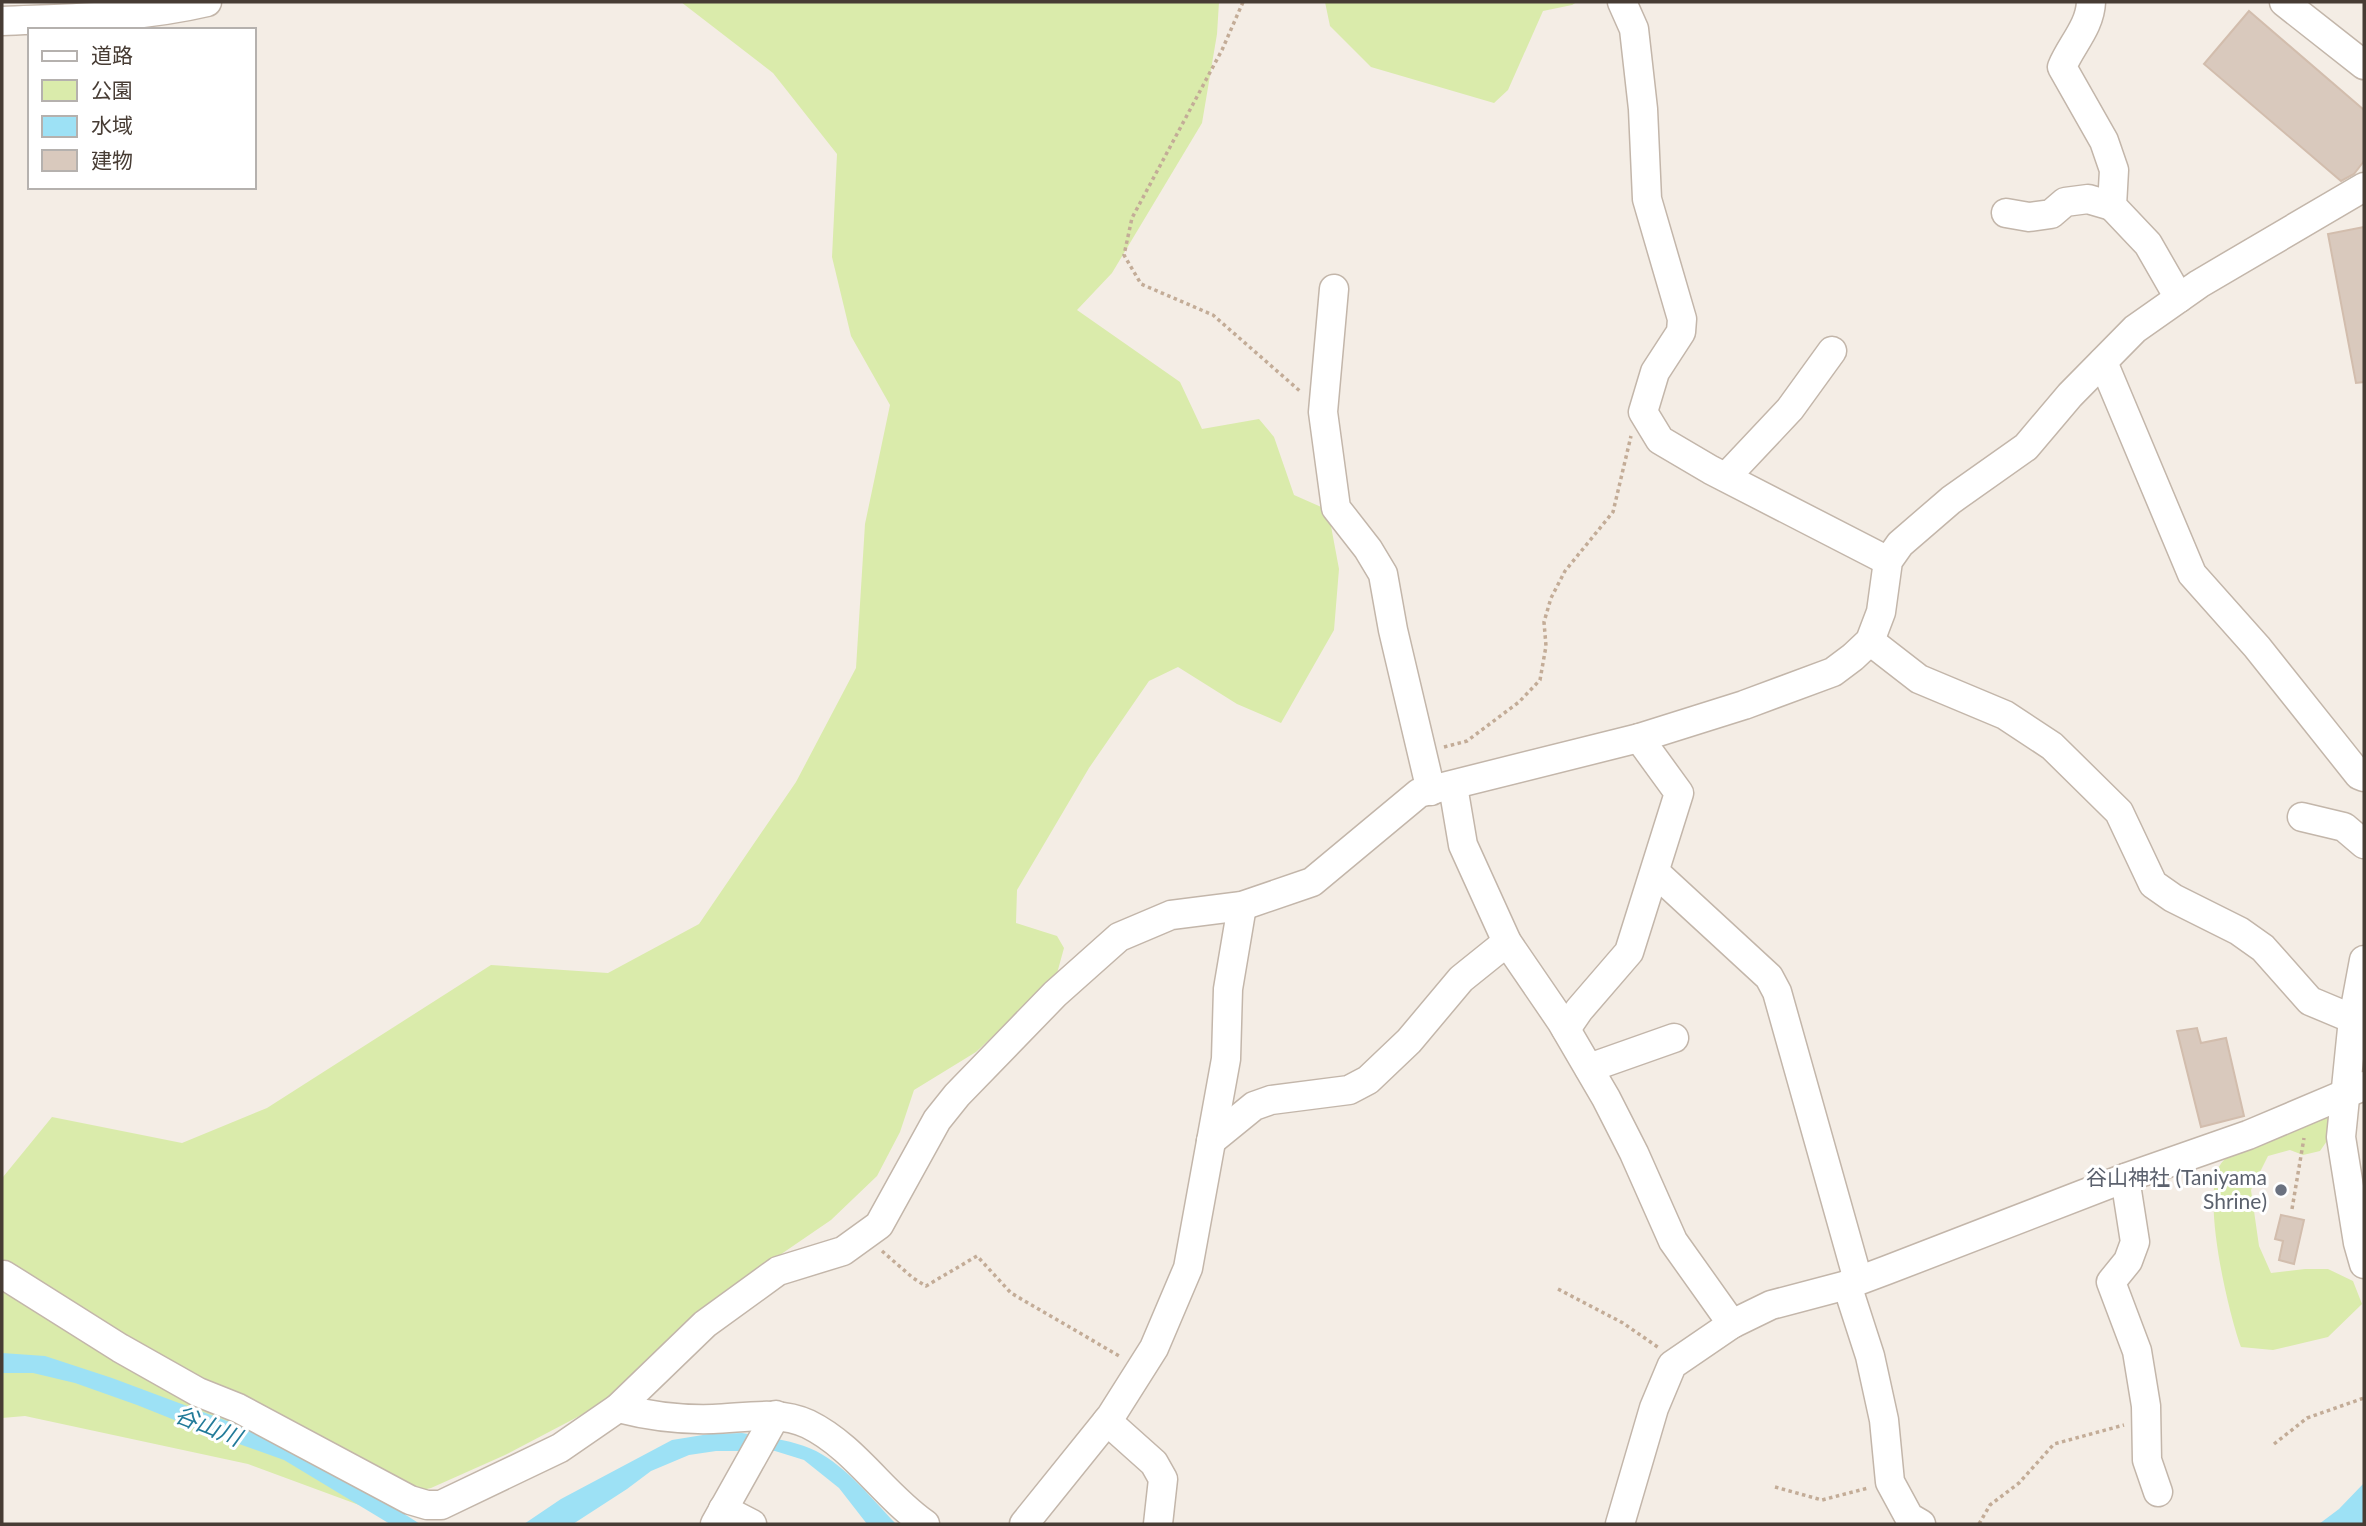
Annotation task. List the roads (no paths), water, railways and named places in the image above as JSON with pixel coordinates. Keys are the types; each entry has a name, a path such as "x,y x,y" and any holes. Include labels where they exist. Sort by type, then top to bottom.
{"street":[{"path":"2,21 121,16 179,9 207,2"},
{"path":"1622,2 1634,29 1643,109 1647,199 1682,319 1681,332 1655,372 1643,412 1660,440 1888,561"},
{"path":"2091,2 2083,31 2068,51 2062,67 2104,141 2114,170 2112,206"},
{"path":"2284,2 2364,65"},
{"path":"4,1275 120,1348 198,1392 238,1408 426,1513 560,1448 618,1409 705,1324 778,1271 843,1251 879,1225 937,1121 957,1094 1055,995 1119,937 1171,915 1242,905 1312,882 1419,793 1639,738 1744,705 1833,672 1870,640 1881,612 1888,561 1900,544 1951,500 2026,447 2070,395 2135,329 2179,298 2364,187"},
{"path":"2006,212 2028,218 2051,214 2065,202 2088,199 2112,206 2148,244 2179,298"},
{"path":"1334,289 1323,412 1336,508 1368,549 1383,574 1393,630 1423,752 1443,788 1462,845 1507,942 1589,1068 1634,1153 1673,1241 1732,1324"},
{"path":"1726,477 1790,409 1832,351"},
{"path":"2103,362 2192,574 2257,647 2364,777"},
{"path":"1870,640 1919,679 2005,715 2052,746 2119,812 2153,884 2173,898 2239,931 2263,948 2309,1000 2353,1019"},
{"path":"1566,1029 1578,1010 1629,953 1679,793 1639,738"},
{"path":"2302,817 2344,827 2364,844"},
{"path":"1656,872 1769,977 1777,992 1853,1282 1881,1407 1890,1482 1909,1517 1921,1524"},
{"path":"1023,1524 1107,1421 1141,1369 1154,1348 1188,1268 1226,1059 1228,989 1242,905"},
{"path":"1211,1141 1254,1107 1271,1100 1349,1090 1368,1080 1409,1041 1461,979 1507,942"},
{"path":"2364,960 2353,1019 2354,1090 2341,1137 2358,1243 2364,1264"},
{"path":"1589,1068 1674,1038"},
{"path":"1620,1524 1654,1408 1672,1365 1732,1324 1771,1305 1853,1282 2125,1178 2248,1135 2354,1090"},
{"path":"2125,1178 2134,1242 2128,1261 2110,1282 2137,1351 2146,1420 2147,1460 2158,1492"},
{"path":"618,1409 647,1416 710,1419 776,1415 807,1424 840,1445 906,1510 925,1524"},
{"path":"752,1524 719,1517 776,1415"},
{"path":"1107,1421 1154,1463 1163,1479 1158,1524"}],"water":[{"name":"谷山川","path":"2,1353 45,1356 289,1444 334,1469 420,1524 390,1524 284,1460 137,1405 75,1383 33,1373 2,1373"},
{"path":"742,1433 780,1439 816,1451 859,1484 896,1524 867,1524 839,1488 804,1460 775,1451 716,1451 689,1455 651,1471 573,1524 524,1524 561,1499 672,1440 709,1434"},
{"path":"2364,1483 2364,1524 2319,1524 2339,1509"}],"place":[{"name":"谷山神社 (Taniyama Shrine)","path":"2281,1190"}]}
